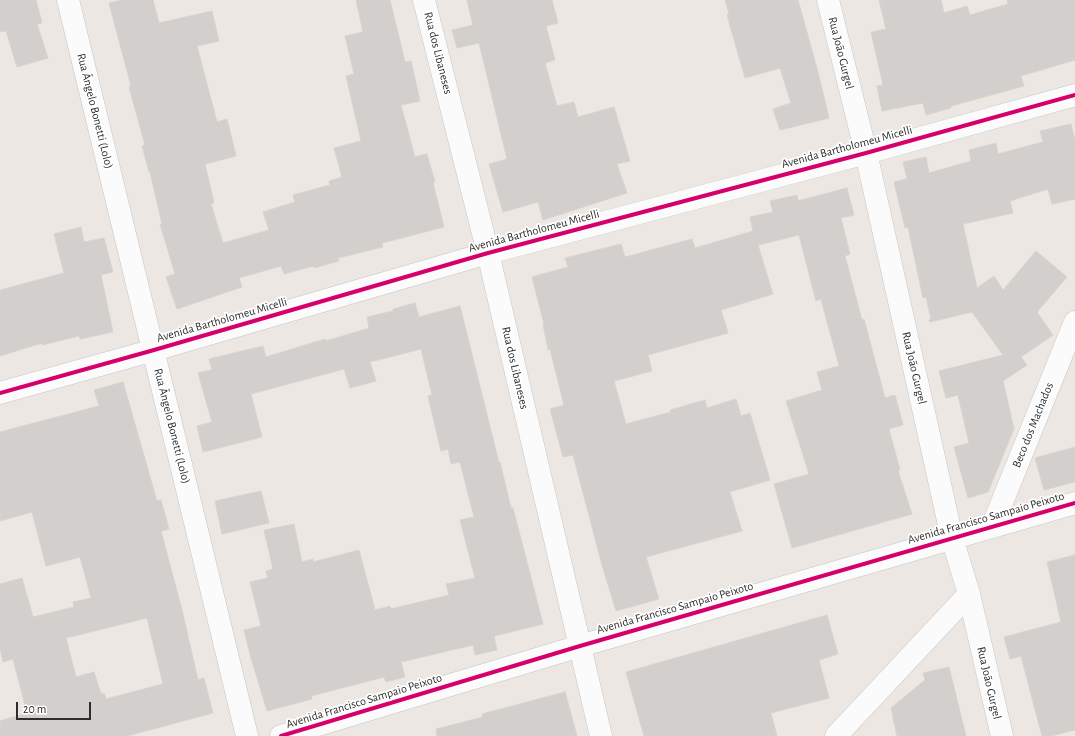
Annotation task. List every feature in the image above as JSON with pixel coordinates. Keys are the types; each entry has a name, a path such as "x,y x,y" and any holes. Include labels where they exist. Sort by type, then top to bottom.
{"street":[{"name":"Rua Ângelo Bonetti (Lolo)","path":"68,0 247,736"},
{"name":"Rua dos Libaneses","path":"424,0 488,253 601,736"},
{"name":"Rua João Gurgel","path":"828,0 866,153 952,538 968,594 1002,736"},
{"name":"Avenida Bartholomeu Micelli","path":"0,394 488,253 866,153 1075,95"},
{"name":"Beco dos Machados","path":"992,527 1075,322"},
{"name":"Avenida Francisco Sampaio Peixoto","path":"281,736 580,646 1075,503"},
{"path":"836,736 968,594"}],"building":[{"path":"0,0 36,0 42,23 37,24 48,58 17,67 6,31 0,32"},
{"path":"122,0 153,0 159,23 212,11 219,41 197,46 217,122 227,119 236,156 205,164 214,203 211,204 223,243 269,230 263,212 295,202 293,195 330,185 329,181 342,177 334,148 361,141 346,76 354,74 345,36 363,32 356,0 390,0 405,62 411,61 420,101 401,105 415,157 427,154 435,182 433,183 444,227 382,243 383,247 338,258 339,261 314,268 313,266 284,274 281,266 239,278 242,287 177,309 166,277 175,274 160,224 162,224 150,172 142,146 145,145 129,87 131,86 109,3"},
{"path":"467,0 552,0 558,23 546,26 555,60 545,63 557,106 574,102 578,117 614,107 630,161 617,164 627,193 543,220 538,202 503,212 489,164 507,159 479,43 457,48 452,30 473,25"},
{"path":"725,0 798,0 829,118 780,130 773,109 791,103 780,68 745,78 727,15 729,14"},
{"path":"879,0 941,0 944,13 967,6 970,15 1008,4 1007,0 1075,0 1075,60 1021,76 1024,86 951,106 951,108 926,115 923,103 882,111 877,86 883,85 871,32 886,29"},
{"path":"1071,124 1075,141 1075,199 1052,204 1048,189 1010,201 1013,213 963,224 977,288 994,276 1003,290 1036,251 1067,277 1037,312 1053,335 1021,357 1027,365 1003,381 1014,429 988,492 968,498 954,447 969,443 958,395 946,398 939,371 1003,355 972,312 930,322 929,320 931,319 926,297 923,298 908,227 905,228 894,182 907,179 903,162 926,157 929,173 971,161 969,150 996,143 998,154 1043,142 1040,131"},
{"path":"847,188 854,215 841,218 850,254 845,256 862,320 864,319 885,398 895,395 903,425 889,429 900,470 898,471 912,514 792,548 774,484 809,474 786,401 822,390 817,372 839,366 821,299 816,301 799,235 758,245 773,294 721,310 728,333 648,355 652,371 614,381 626,424 671,412 670,410 705,400 707,408 736,399 741,416 750,413 770,480 730,492 742,531 646,557 659,599 616,611 602,565 573,455 563,457 550,409 564,405 550,349 548,350 544,324 532,277 568,267 565,258 621,244 625,257 692,239 695,248 753,231 750,217 773,212 770,201 797,195 798,201"},
{"path":"81,227 84,242 104,238 113,272 101,275 113,332 80,339 79,336 42,345 42,343 0,356 0,290 64,273 54,234"},
{"path":"415,303 419,317 460,306 499,463 500,462 511,508 513,508 543,624 494,636 497,650 475,655 473,645 401,662 405,677 386,682 384,677 311,696 312,699 267,711 244,630 261,626 250,582 268,578 266,571 273,569 264,530 294,524 302,562 313,559 313,562 359,550 375,610 390,606 391,609 449,595 446,584 475,578 460,520 474,517 460,462 451,464 448,449 441,451 428,396 432,395 421,349 370,362 376,381 350,388 344,369 251,394 262,437 203,452 197,426 212,422 198,373 212,370 209,359 263,346 266,357 325,339 326,341 369,328 367,317 393,311 393,309"},
{"path":"123,382 157,501 161,500 169,529 161,531 182,610 198,680 204,678 213,713 127,736 0,736 0,721 27,713 13,659 3,662 0,648 0,584 22,578 33,617 74,607 73,602 91,598 80,557 46,566 32,512 0,521 0,432 99,406 94,390","holes":["147,618 163,684 106,699 104,693 101,694 94,672 76,677 66,638"]},
{"path":"1075,447 1075,482 1044,490 1035,458"},
{"path":"261,491 269,523 222,534 215,501"},
{"path":"1075,555 1075,730 1051,736 1042,736 1021,656 1010,659 1004,637 1061,622 1047,562"},
{"path":"827,615 838,654 819,660 829,698 771,713 777,736 644,736 626,672"},
{"path":"949,667 966,736 897,736 891,708 925,680 923,673"},
{"path":"565,692 577,736 437,736 436,729 483,717 482,714"}],"cycle path":[{"path":"0,393 488,253 866,153 1075,95"},
{"path":"281,736 580,646 1075,503"}]}
